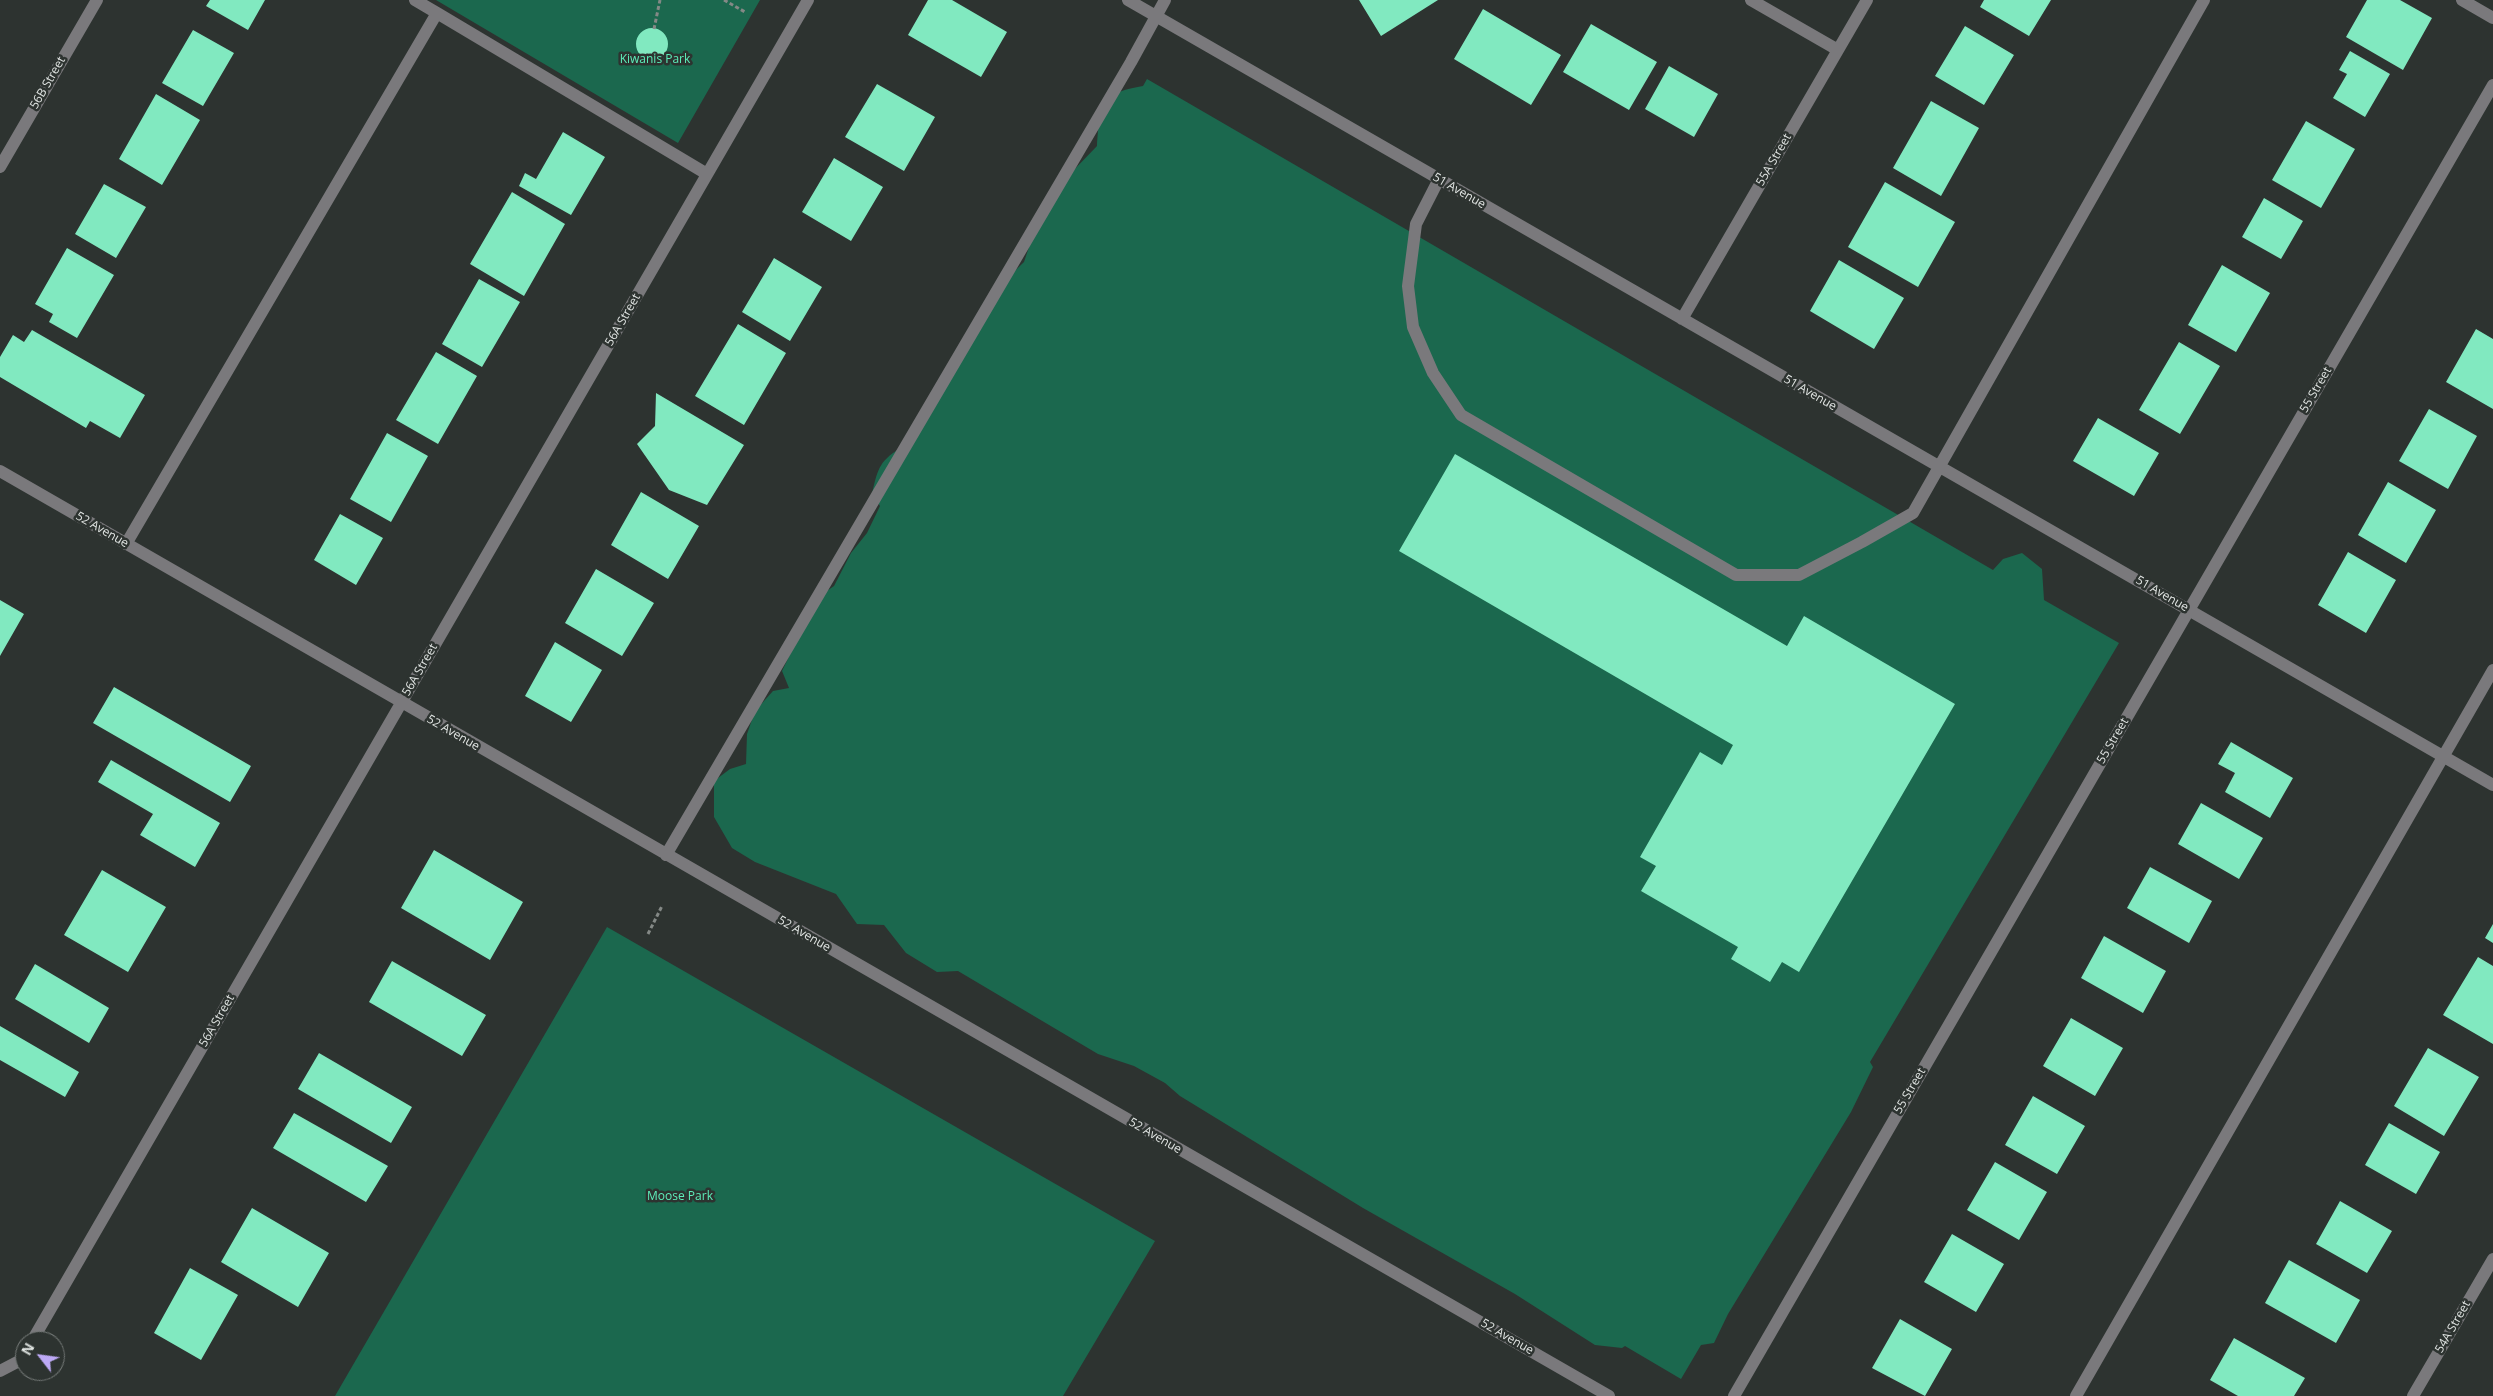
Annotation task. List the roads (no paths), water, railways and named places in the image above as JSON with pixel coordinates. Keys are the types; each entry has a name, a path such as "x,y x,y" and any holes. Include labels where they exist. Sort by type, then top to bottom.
{"street":[{"name":"56B Street","path":"0,167 97,0"},
{"path":"415,0 707,174"},
{"name":"56A Street","path":"38,1331 808,0"},
{"name":"51 Avenue","path":"1128,0 2493,785"},
{"path":"666,855 1165,0"},
{"path":"1751,0 1838,50"},
{"name":"55A Street","path":"1682,319 1866,0"},
{"path":"1439,179 1416,224 1408,286 1413,327 1433,372 1462,415 1736,575 1798,575 1862,542 1913,512 2204,0"},
{"path":"2462,0 2493,18"},
{"path":"126,544 437,13"},
{"name":"55 Street","path":"1734,1396 2493,86"},
{"name":"52 Avenue","path":"0,471 1609,1396"},
{"path":"2076,1396 2493,670"},
{"name":"54A Street","path":"2413,1396 2493,1259"},
{"path":"0,1370 15,1363"}],"park label":[{"name":"Kiwanis Park","path":"655,60"},
{"name":"Moose Park","path":"680,1197"}]}
